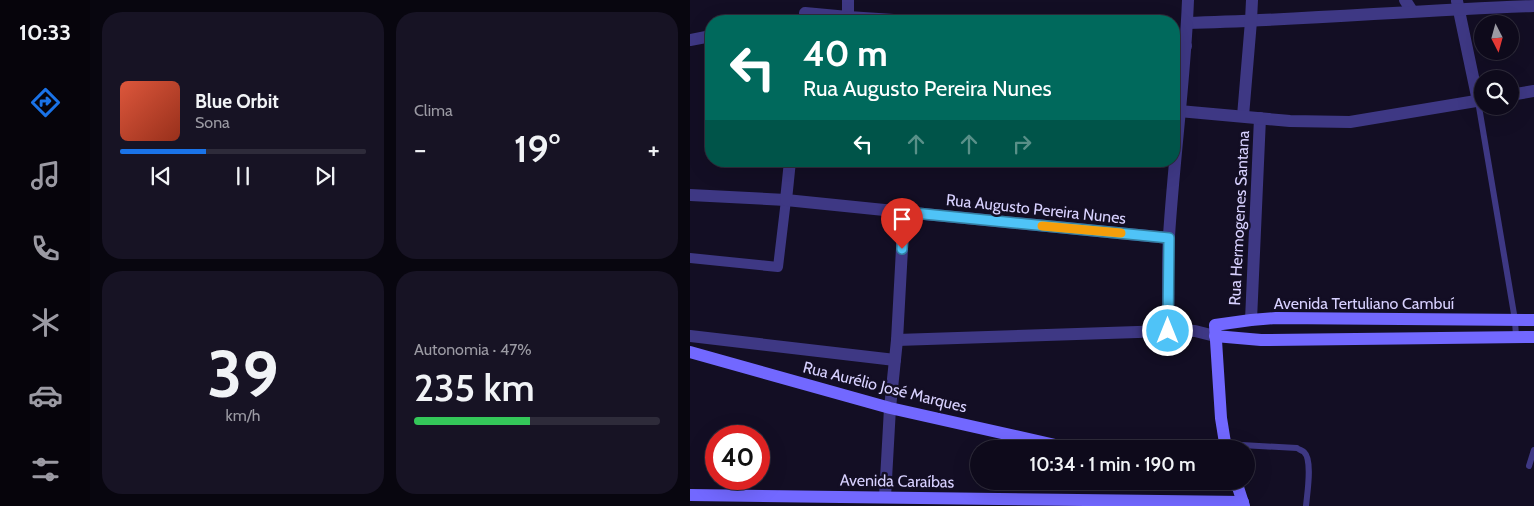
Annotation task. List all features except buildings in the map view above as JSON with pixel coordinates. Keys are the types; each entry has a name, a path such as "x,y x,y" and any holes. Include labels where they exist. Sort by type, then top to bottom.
{"main road":[{"name":"Avenida Tertuliano Cambuí","path":"1215,331 1251,320 1276,318 1534,320"},
{"name":"Avenida Tertuliano Cambuí","path":"1215,331 1261,340 1534,337"},
{"path":"1215,331 1224,440"},
{"name":"Rua Aurélio José Marques","path":"695,354 890,408 1033,440"},
{"path":"1239,490 1243,504"},
{"name":"Avenida Caraíbas","path":"690,495 885,497 1124,504 1194,501 1243,504"}],"street":[{"path":"848,0 848,15"},
{"path":"1180,46 1187,22 1188,0"},
{"path":"1243,116 1252,0"},
{"path":"1187,22 1251,21 1409,6 1458,4 1534,6"},
{"path":"1458,4 1474,75"},
{"path":"805,11 834,15"},
{"path":"690,40 705,37"},
{"path":"1519,94 1534,91"},
{"path":"1180,111 1314,122 1350,122 1474,102"},
{"name":"Rua Hermogenes Santana","path":"1251,320 1260,118"},
{"path":"690,258 778,268 789,167"},
{"path":"1168,331 1169,238 1175,167"},
{"name":"Rua Augusto Pereira Nunes","path":"690,195 786,200 1169,238"},
{"path":"885,497 890,408 897,340 904,212"},
{"name":"Avenida Tertuliano Cambuí","path":"897,340 1215,331"},
{"path":"695,354 696,337 895,360"}],"lane":[{"path":"1482,115 1515,320 1516,337"},
{"path":"1255,447 1297,448 1304,452 1308,460 1306,506"},
{"path":"1529,466 1534,450"}],"slow traffic":[{"path":"1042,226 1121,233"}],"route":[{"path":"902,249 904,212 1169,238 1168,331"}]}
